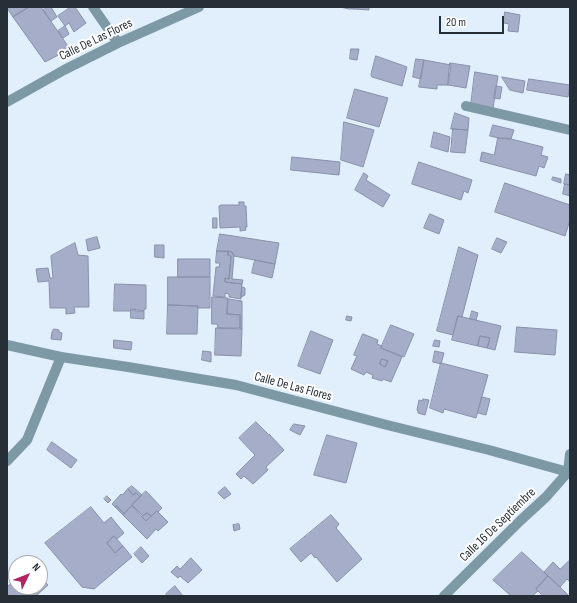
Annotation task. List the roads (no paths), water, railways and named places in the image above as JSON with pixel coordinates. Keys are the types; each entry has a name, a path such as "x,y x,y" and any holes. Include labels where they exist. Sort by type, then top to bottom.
{"street":[{"path":"93,7 118,43"},
{"name":"Calle De Las Flores","path":"7,102 64,70 118,43 198,7"},
{"path":"466,106 570,130"},
{"name":"Calle De Las Flores","path":"7,345 61,357 128,366 236,385 489,450 569,473"},
{"path":"7,461 27,440 61,357"},
{"path":"569,473 570,454"},
{"name":"Calle 16 De Septiembre","path":"444,596 569,473"}]}
